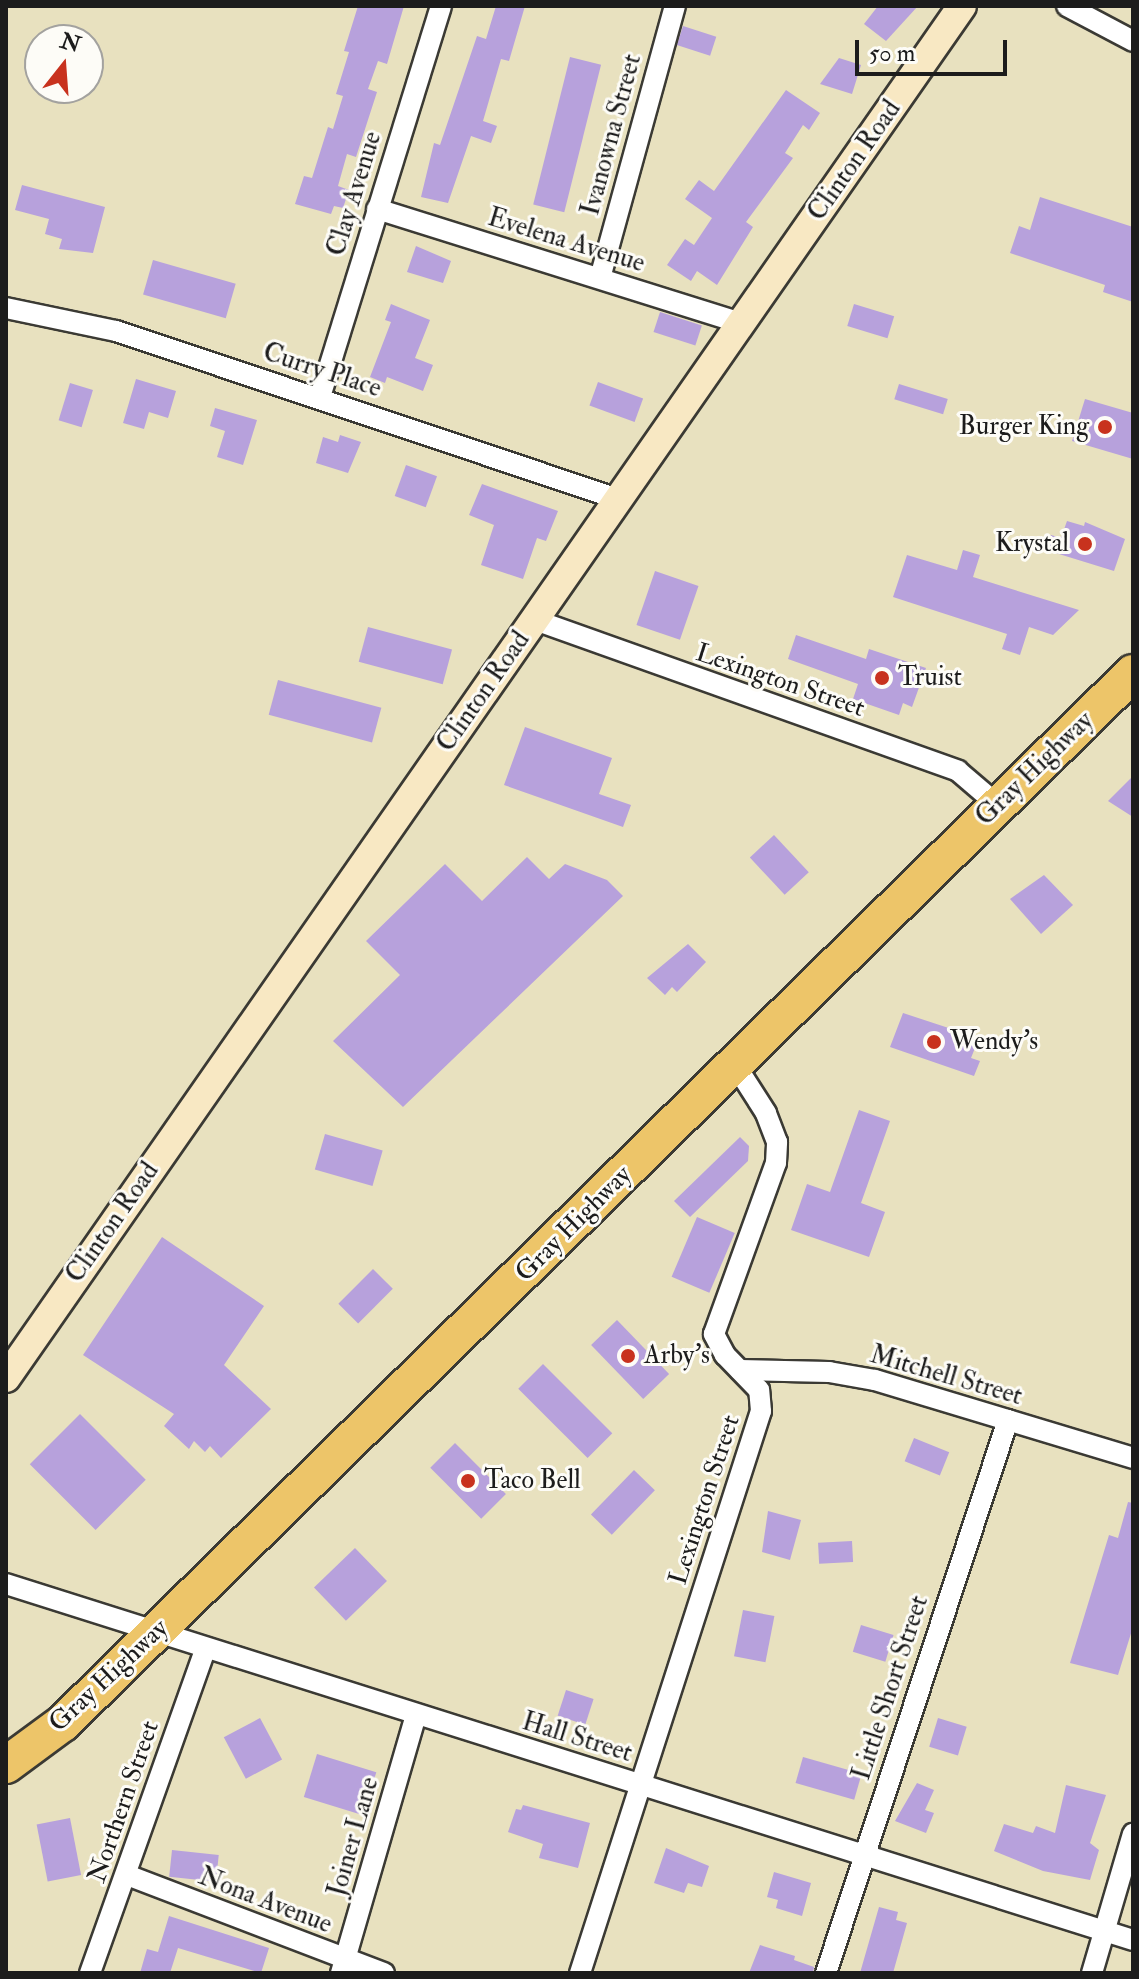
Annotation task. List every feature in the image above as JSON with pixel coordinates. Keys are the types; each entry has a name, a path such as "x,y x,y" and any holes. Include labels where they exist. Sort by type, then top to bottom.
{"highway":[{"name":"Gray Highway","path":"6,1765 63,1723 158,1631 1133,673"}],"street":[{"name":"Clay Avenue","path":"320,397 441,6"},
{"name":"Ivanowna Street","path":"600,278 675,6"},
{"name":"Clinton Road","path":"6,1378 962,6"},
{"path":"1067,6 1133,41"},
{"name":"Evelena Avenue","path":"377,209 740,323"},
{"name":"Curry Place","path":"6,308 116,331 618,499"},
{"name":"Lexington Street","path":"535,620 958,771 999,806"},
{"name":"Lexington Street","path":"580,1973 761,1411 759,1390 718,1344 716,1321 767,1192 777,1142 734,1063"},
{"name":"Mitchell Street","path":"740,1370 829,1372 875,1380 1133,1458"},
{"name":"Little Short Street","path":"826,1973 1008,1420"},
{"name":"Hall Street","path":"6,1584 1133,1940"},
{"name":"Northern Street","path":"90,1973 206,1648"},
{"name":"Joiner Lane","path":"343,1966 416,1715"},
{"path":"1092,1973 1133,1834"},
{"name":"Nona Avenue","path":"127,1875 343,1966 384,1973"}],"building":[{"path":"358,6 404,6 387,64 378,61 368,89 377,92 356,157 347,154 338,186 349,190 343,208 334,206 331,214 295,204 304,176 312,178 328,127 333,129 343,96 336,94 349,52 344,51"},
{"path":"496,6 525,6 509,61 501,59 483,121 497,126 491,143 471,136 448,203 421,197 434,143 440,145 477,36 486,39"},
{"path":"878,6 918,6 886,41 864,24"},
{"path":"683,26 716,37 710,56 677,45"},
{"path":"570,57 601,65 564,212 533,204"},
{"path":"839,58 861,65 852,94 820,84"},
{"path":"786,90 820,113 809,130 803,125 785,153 793,158 746,222 753,227 717,285 697,271 691,281 667,265 685,239 694,245 712,218 685,199 699,180 714,191"},
{"path":"22,185 105,207 93,253 59,249 62,239 45,234 49,219 15,210"},
{"path":"1040,197 1133,227 1133,302 1103,292 1105,285 1010,253 1019,226 1030,230"},
{"path":"416,246 451,261 443,283 407,272"},
{"path":"153,260 236,284 226,318 143,295"},
{"path":"391,304 430,320 415,358 433,365 423,391 387,377 385,383 370,377 391,322 385,320"},
{"path":"854,304 894,316 887,338 847,326"},
{"path":"660,312 702,326 695,346 654,332"},
{"path":"136,379 176,391 168,418 149,412 144,429 123,423"},
{"path":"598,382 643,398 635,422 589,405"},
{"path":"70,383 93,390 82,427 59,420"},
{"path":"899,384 948,399 943,414 894,399"},
{"name":"Burger King","path":"1085,399 1133,413 1133,459 1072,441"},
{"path":"215,408 257,420 243,465 217,457 225,431 210,426"},
{"path":"340,435 361,442 348,473 316,463 323,437 338,442"},
{"path":"406,465 437,476 426,507 395,496"},
{"path":"482,484 558,511 546,541 537,538 523,579 481,565 494,525 469,515"},
{"name":"Krystal","path":"1067,521 1084,526 1085,522 1125,539 1114,571 1046,550 1051,535 1061,538"},
{"path":"963,550 980,555 973,577 1079,610 1053,635 1029,627 1020,655 1002,649 1007,634 893,597 907,555 957,570"},
{"path":"655,571 698,586 680,640 636,625"},
{"path":"368,627 452,650 443,684 359,662"},
{"name":"Truist","path":"796,635 866,659 869,649 926,668 912,707 903,703 899,715 853,699 858,684 788,659"},
{"path":"278,680 381,708 372,742 269,715"},
{"path":"525,727 612,758 599,794 631,805 623,827 504,785"},
{"path":"1133,776 1133,817 1108,801"},
{"path":"774,835 809,872 785,895 750,858"},
{"path":"527,857 549,879 565,864 607,880 623,896 403,1107 333,1041 400,975 366,941 445,864 482,901"},
{"path":"1044,875 1073,905 1041,934 1010,899"},
{"path":"688,944 706,962 677,992 672,987 665,995 647,978"},
{"name":"Wendy's","path":"903,1013 979,1038 971,1058 980,1061 974,1076 890,1047"},
{"path":"859,1110 890,1121 861,1203 885,1212 869,1257 791,1230 807,1184 830,1192"},
{"path":"325,1134 383,1151 372,1186 315,1170"},
{"path":"740,1137 749,1146 748,1161 690,1217 674,1201"},
{"path":"697,1217 735,1233 709,1293 672,1277"},
{"path":"162,1237 264,1306 224,1365 271,1409 221,1458 210,1446 205,1452 194,1441 189,1449 164,1426 174,1414 83,1355"},
{"path":"373,1269 393,1289 358,1323 338,1304"},
{"name":"Arby's","path":"617,1320 669,1374 643,1399 591,1345"},
{"path":"543,1364 612,1433 588,1458 518,1389"},
{"path":"80,1414 146,1480 96,1530 30,1464"},
{"path":"914,1438 949,1452 940,1475 905,1461"},
{"name":"Taco Bell","path":"455,1443 506,1494 481,1519 430,1468"},
{"path":"634,1470 655,1490 612,1535 591,1515"},
{"path":"1128,1502 1133,1503 1133,1627 1118,1675 1070,1663 1109,1535 1118,1538"},
{"path":"768,1511 801,1520 790,1560 762,1552"},
{"path":"852,1541 853,1562 819,1564 818,1543"},
{"path":"355,1548 387,1581 346,1621 314,1588"},
{"path":"743,1610 774,1616 765,1662 734,1656"},
{"path":"861,1625 894,1635 885,1662 853,1652"},
{"path":"566,1690 594,1699 585,1725 558,1716"},
{"path":"260,1718 282,1759 246,1779 224,1737"},
{"path":"938,1718 967,1727 958,1755 929,1747"},
{"path":"317,1754 376,1772 363,1815 304,1797"},
{"path":"803,1757 862,1774 854,1800 796,1783"},
{"path":"917,1783 934,1790 925,1810 934,1813 926,1833 895,1821"},
{"path":"1066,1785 1106,1795 1090,1843 1099,1850 1090,1880 1043,1871 994,1851 1004,1824 1033,1833 1036,1826 1055,1833"},
{"path":"523,1805 590,1823 578,1868 539,1858 543,1844 508,1832 516,1809 521,1810"},
{"path":"70,1818 81,1875 48,1881 37,1824"},
{"path":"666,1848 709,1866 702,1887 688,1883 684,1893 654,1883"},
{"path":"172,1850 219,1855 216,1882 169,1877"},
{"path":"774,1872 811,1883 802,1916 776,1908 778,1900 767,1897"},
{"path":"879,1907 898,1912 896,1920 907,1923 893,1973 860,1973"},
{"path":"169,1916 269,1948 261,1973 178,1948 170,1973 140,1973 147,1949 158,1952"},
{"path":"760,1945 795,1956 794,1960 814,1967 813,1973 749,1973"}],"place":[{"name":"Burger King","path":"1105,427"},
{"name":"Krystal","path":"1085,544"},
{"name":"Truist","path":"882,678"},
{"name":"Wendy's","path":"934,1042"},
{"name":"Arby's","path":"628,1356"},
{"name":"Taco Bell","path":"468,1481"}]}
